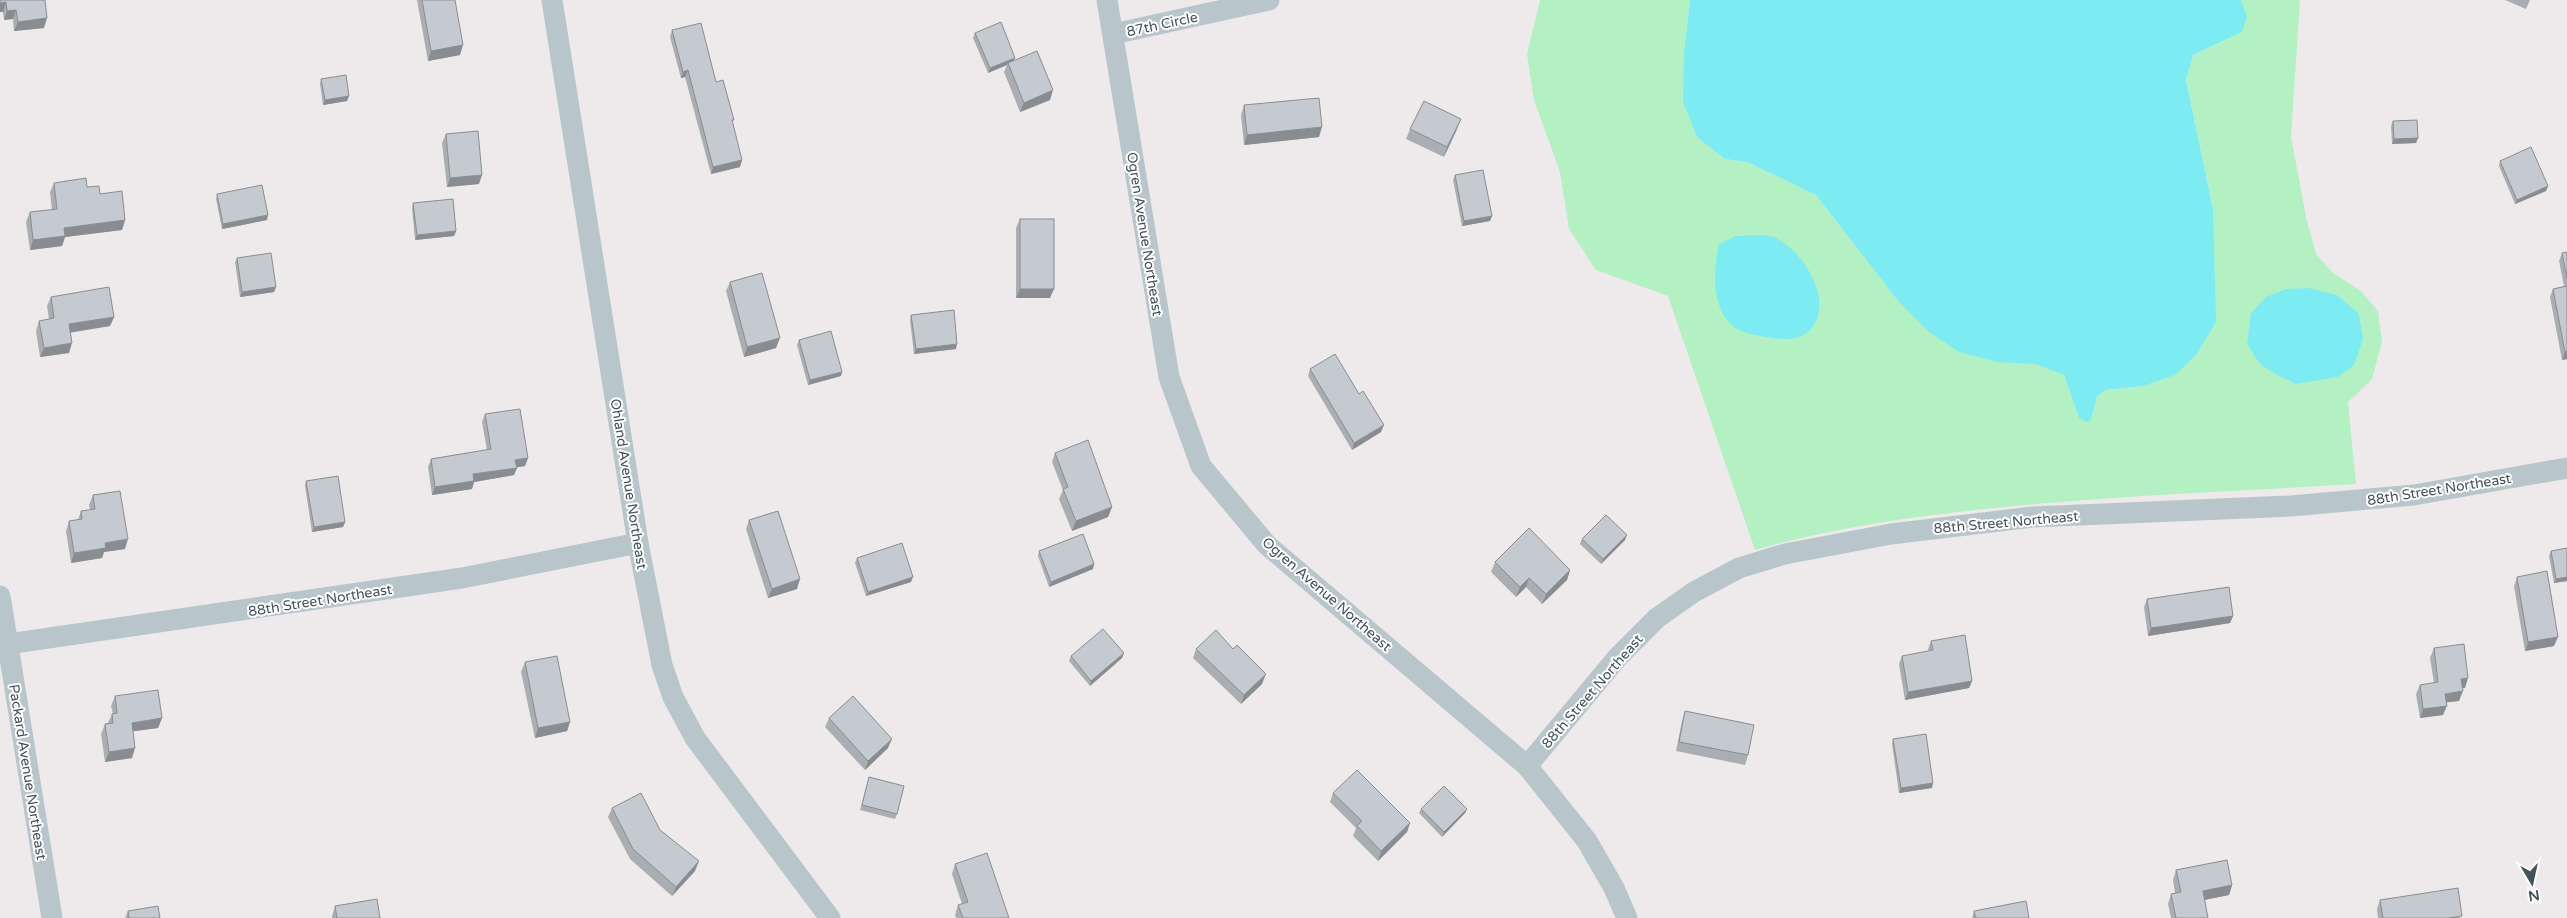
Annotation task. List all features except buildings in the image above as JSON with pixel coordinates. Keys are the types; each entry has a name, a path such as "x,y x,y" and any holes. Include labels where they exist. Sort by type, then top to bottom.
{"street":[{"name":"Ohland Avenue Northeast","path":"552,0 638,543 662,665 681,713 695,738 830,918"},
{"name":"Ogren Avenue Northeast","path":"1107,0 1169,377 1201,466 1267,545 1527,766 1588,841 1614,888 1627,918"},
{"name":"87th Circle","path":"1113,34 1269,0"},
{"name":"88th Street Northeast","path":"1527,766 1617,658 1657,618 1694,592 1739,568 1784,554 1891,534 2033,517 2291,506 2414,495 2567,468"},
{"name":"88th Street Northeast","path":"4,644 462,578 638,543"},
{"name":"Packard Avenue Northeast","path":"0,596 4,644 52,918"}],"green space":[{"path":"1540,0 1690,0 1684,52 1725,159 1747,162 1816,195 1898,301 2018,362 2035,364 2064,375 2079,418 2091,419 2097,396 2106,390 2143,386 2214,286 2213,209 2186,79 2193,55 2230,38 2247,17 2241,0 2300,0 2291,137 2306,217 2316,254 2333,273 2361,291 2378,311 2382,342 2372,379 2348,402 2356,484 2112,498 1967,511 1860,526 1755,550 1668,296 1596,270 1569,229 1560,172 1534,100 1527,54"}],"water":[{"path":"1690,0 2241,0 2247,17 2242,32 2193,55 2186,80 2213,209 2216,322 2196,355 2175,375 2143,386 2106,390 2097,396 2091,420 2087,422 2079,418 2064,375 2035,364 1997,362 1959,352 1929,332 1898,301 1816,195 1747,162 1725,159 1697,137 1683,102 1684,52"},
{"path":"1761,235 1774,237 1796,253 1805,265 1813,278 1818,292 1819,306 1817,319 1805,334 1797,338 1778,339 1742,331 1728,321 1716,294 1715,273 1719,244 1736,236"},
{"path":"2308,288 2337,295 2359,314 2363,339 2354,365 2338,377 2296,384 2260,364 2247,344 2251,313 2266,297 2286,289"}]}
